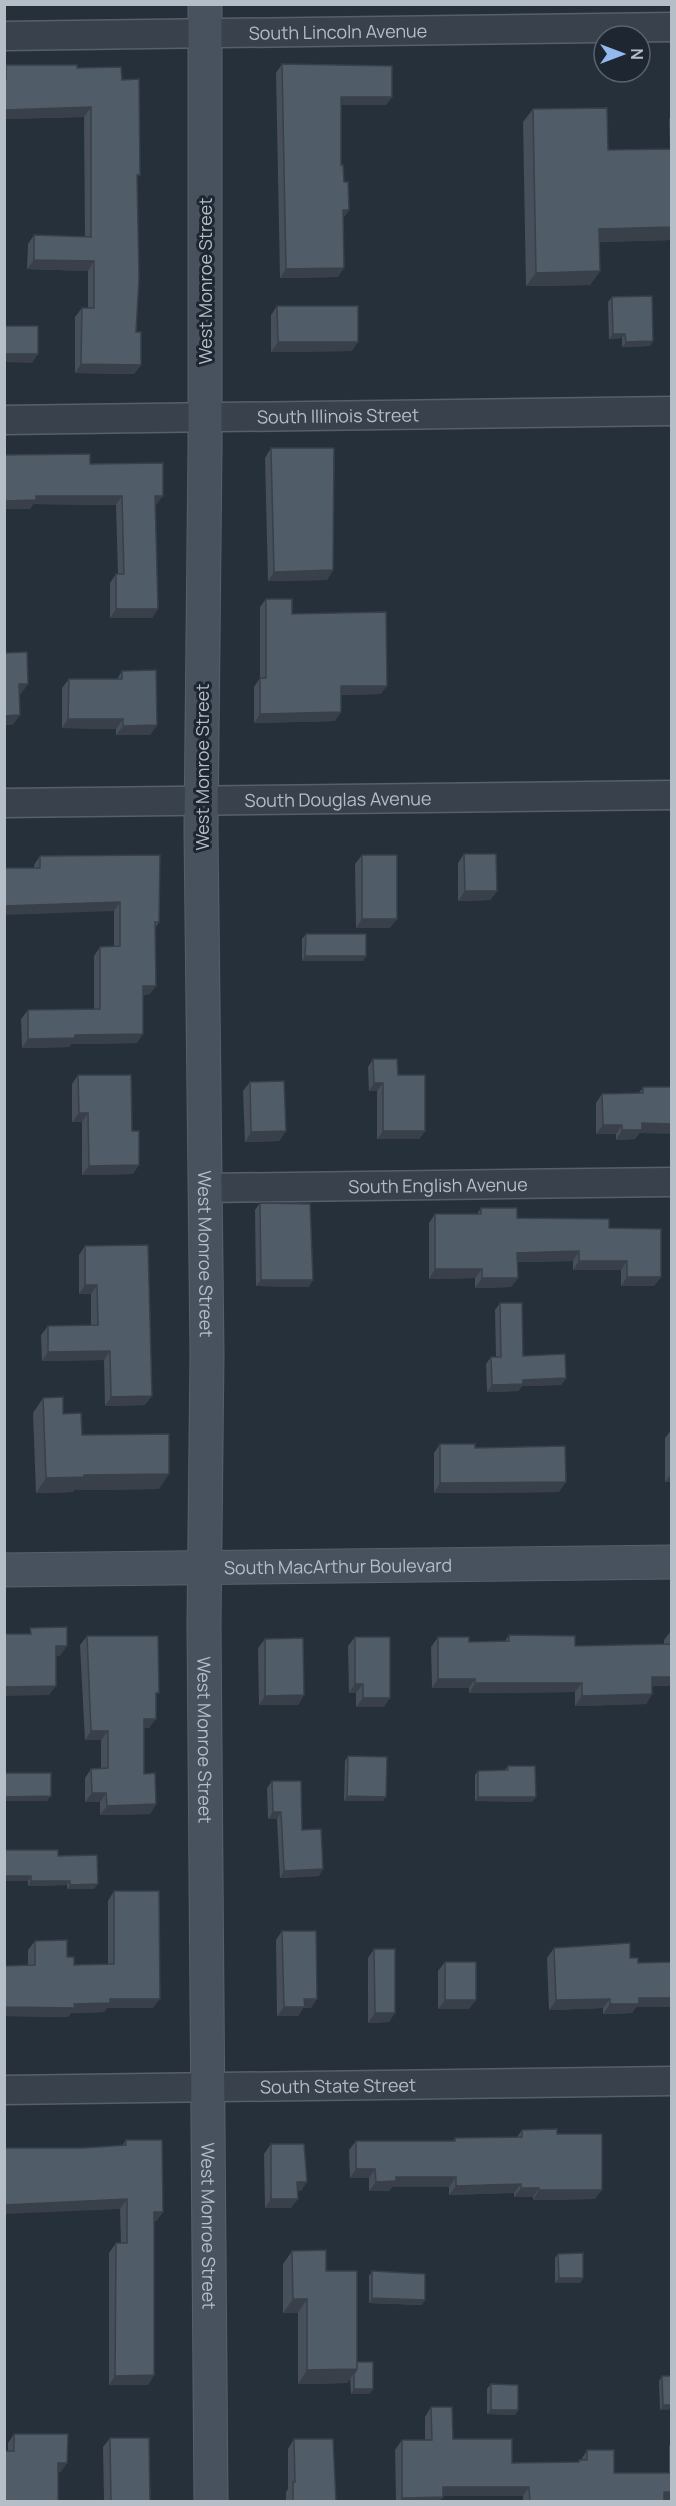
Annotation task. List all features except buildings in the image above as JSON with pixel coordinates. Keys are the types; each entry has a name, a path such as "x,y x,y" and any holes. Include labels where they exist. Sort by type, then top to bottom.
{"street":[{"name":"South Lincoln Avenue","path":"4,36 205,19 672,27"},
{"name":"West Monroe Street","path":"205,19 205,417 201,801 207,1354 205,1569 211,2502"},
{"name":"South Illinois Street","path":"4,420 672,411"},
{"name":"South Douglas Avenue","path":"4,803 672,795"},
{"name":"South English Avenue","path":"206,1188 672,1182"},
{"name":"South MacArthur Boulevard","path":"4,1570 672,1562"},
{"name":"South State Street","path":"4,2090 672,2081"}]}
